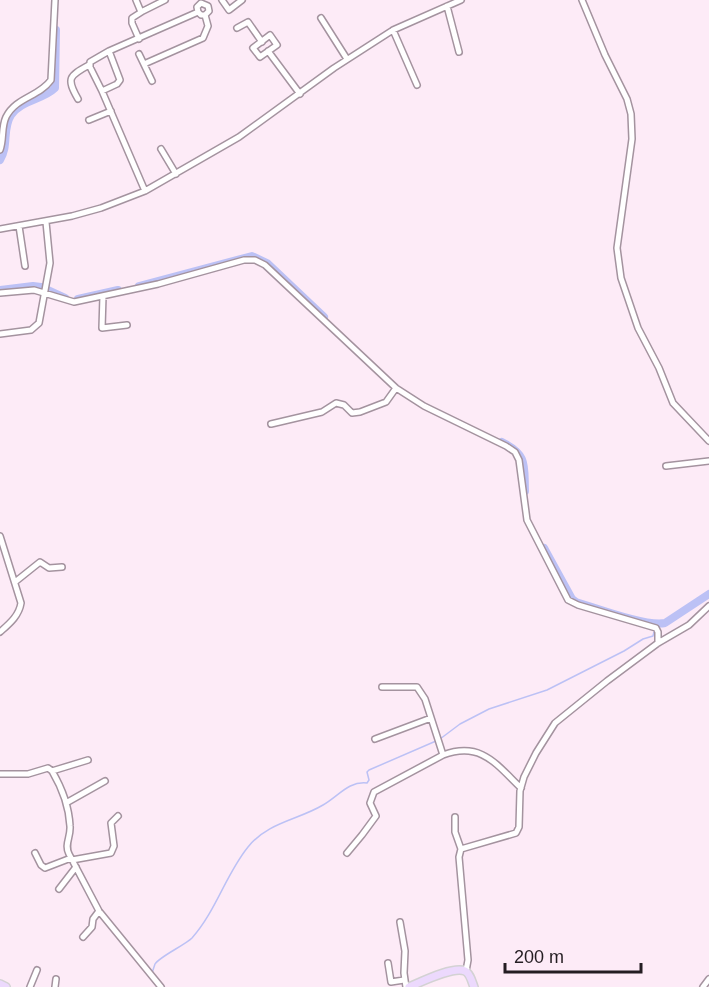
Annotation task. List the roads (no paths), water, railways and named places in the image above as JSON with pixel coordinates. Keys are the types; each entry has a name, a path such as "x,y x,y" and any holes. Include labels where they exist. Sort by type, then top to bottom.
{"main road":[{"path":"408,987 450,972 466,971 474,987"},
{"path":"0,984 6,987"}],"street":[{"path":"0,150 3,124 13,107 46,87 51,81 55,0"},
{"path":"136,0 141,12"},
{"path":"139,39 132,20 141,12 165,0"},
{"path":"198,12 197,7 200,2 208,6 223,1 229,10 242,0"},
{"path":"0,229 45,222 94,210 145,191 238,137 347,59 393,30 461,0"},
{"path":"582,0 632,114 632,139 617,248 621,278 638,328 659,368 673,403 709,441"},
{"path":"205,15 209,11 208,6"},
{"path":"447,6 459,52"},
{"path":"198,12 205,15"},
{"path":"78,99 70,84 70,79 89,65 90,60 198,12"},
{"path":"144,64 202,38 208,26 205,15"},
{"path":"321,18 347,59"},
{"path":"237,28 249,22 262,42"},
{"path":"393,30 417,85"},
{"path":"270,35 277,45 260,57 253,48 262,42 270,35"},
{"path":"102,91 117,84 120,80 109,51"},
{"path":"268,51 300,94"},
{"path":"139,54 152,81"},
{"path":"167,54 170,62"},
{"path":"89,65 145,191"},
{"path":"89,120 111,111"},
{"path":"161,149 176,174"},
{"path":"0,334 28,331 36,327 39,322 50,255 45,222"},
{"path":"19,226 25,266"},
{"path":"0,293 44,288 74,302 158,284 244,260 255,260 265,265 396,388 515,452 519,460 527,520 568,600 656,628 658,643"},
{"path":"103,296 102,328 127,326"},
{"path":"271,424 322,412 336,403 345,405 352,413 360,412 386,402 396,388"},
{"path":"666,466 709,461"},
{"path":"0,536 21,603 20,610 13,620 0,632"},
{"path":"15,582 40,562 50,568 62,567"},
{"path":"461,849 516,833 519,827 521,788 536,753 555,723 606,681 658,643 689,625 709,606"},
{"path":"382,687 417,687 425,699 443,755"},
{"path":"375,739 431,718"},
{"path":"347,852 375,817 375,812 369,803 374,792 443,755 466,750 478,752 496,764 521,788"},
{"path":"52,771 88,760"},
{"path":"0,774 28,774 48,768 52,771 66,803 70,829 66,847 76,867 99,911 161,987"},
{"path":"66,803 105,781"},
{"path":"35,853 45,868 72,859 111,853 114,846 111,824 118,816"},
{"path":"455,817 455,832 461,849 459,857 468,960 466,971"},
{"path":"59,889 76,867"},
{"path":"83,938 92,927 93,920 99,911"},
{"path":"400,922 405,951 404,980 408,987"},
{"path":"387,963 391,982 404,980"},
{"path":"30,987 37,970"},
{"path":"55,987 56,979"},
{"path":"703,987 709,979"}],"waterway":[{"path":"0,160 11,115 20,106 55,88 56,30"},
{"path":"139,286 252,256 267,263 324,317"},
{"path":"0,290 33,286 41,287 65,298"},
{"path":"78,299 118,290"},
{"path":"502,442 516,451 523,462 525,491"},
{"path":"544,548 572,599 621,616 646,622 665,623 709,594"},
{"path":"440,739 460,724 489,709 547,690 643,639 653,636 654,632"},
{"path":"152,973 157,961 192,938 208,916 240,858 256,839 274,827 323,805 354,784 367,783 369,770 436,741"}]}
